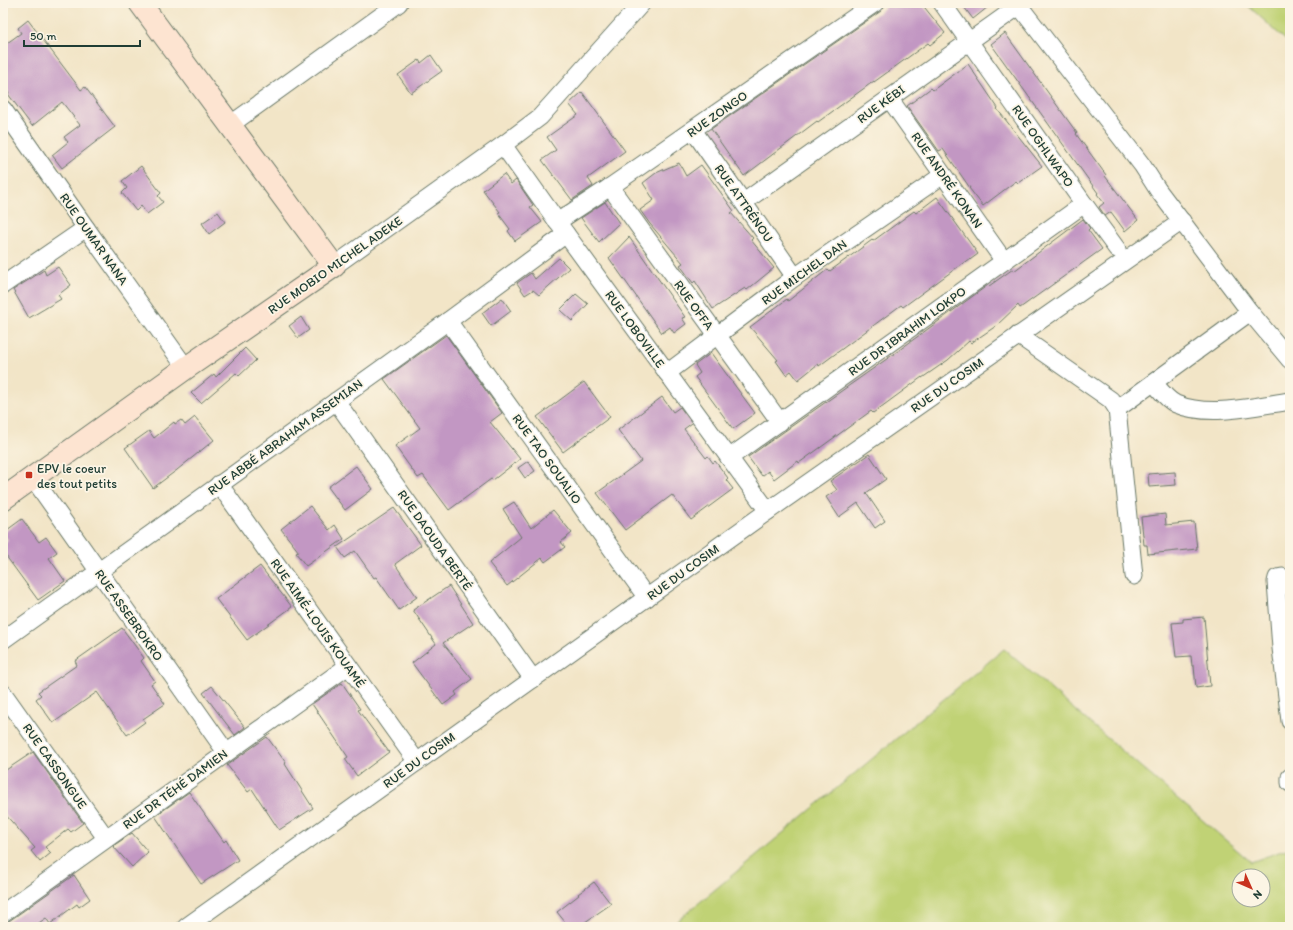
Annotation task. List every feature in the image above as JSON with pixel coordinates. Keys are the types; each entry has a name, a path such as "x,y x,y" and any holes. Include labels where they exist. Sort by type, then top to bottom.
{"street":[{"path":"140,3 334,266"},
{"path":"230,125 399,3"},
{"name":"RUE MOBIO MICHEL ADEKE","path":"3,499 186,368 334,266 540,117 642,3"},
{"name":"RUE ZONGO","path":"562,228 610,188 874,3"},
{"name":"RUE OGHLWAPO","path":"942,3 1117,249"},
{"path":"1018,4 1142,165 1158,190 1250,312 1290,360"},
{"name":"RUE KÉBI","path":"744,202 969,42 1018,4"},
{"name":"RUE ANDRÉ KONAN","path":"889,98 1004,261"},
{"name":"RUE OUMAR NANA","path":"3,109 186,368"},
{"name":"RUE ATTRÉNOU","path":"693,130 795,277"},
{"name":"RUE LOBOVILLE","path":"503,145 768,511"},
{"name":"RUE MICHEL DAN","path":"667,372 795,277 943,175"},
{"name":"RUE OFFA","path":"610,188 716,336 780,422"},
{"name":"RUE DR IBRAHIM LOKPO","path":"730,458 1084,204"},
{"name":"RUE DU COSIM","path":"186,927 768,511 1182,221"},
{"path":"3,285 86,228"},
{"name":"RUE ABBÉ ABRAHAM ASSEMIAN","path":"3,640 98,570 448,321 562,228"},
{"path":"1117,409 1250,312"},
{"name":"RUE TAO SOUALIO","path":"448,321 647,598"},
{"path":"1018,335 1110,400 1117,409 1134,576"},
{"path":"1154,382 1165,395 1175,403 1194,409 1223,410 1290,401"},
{"name":"RUE DAOUDA BERTÉ","path":"336,401 533,679"},
{"name":"RUE ASSEBROKRO","path":"33,478 226,752"},
{"name":"RUE AIMÉ-LOUIS KOUAMÉ","path":"219,484 417,762"},
{"path":"1290,587 1282,577 1277,578 1276,582 1281,648 1290,721"},
{"name":"RUE DR TÉHÉ DAMIEN","path":"3,913 348,666"},
{"name":"RUE CASSONGUE","path":"3,693 106,838"},
{"path":"1290,777 1290,783"}],"green space":[{"path":"1245,3 1290,3 1290,44"},
{"path":"1004,649 1251,862 1290,848 1290,927 670,927"}],"building":[{"path":"885,3 921,3 945,33 930,45 928,43 818,122 817,121 744,176 711,129 881,11 884,8"},
{"path":"961,3 993,3 973,19"},
{"path":"28,20 81,90 85,87 115,127 62,168 52,155 68,142 64,137 80,125 62,102 32,126 3,85 3,46 21,33 18,28"},
{"path":"1005,33 1077,133 1076,134 1106,175 1105,176 1138,220 1125,231 1111,212 1105,216 1099,207 1104,203 1097,194 1098,193 991,44"},
{"path":"431,55 442,71 411,93 398,75 419,60 421,63"},
{"path":"968,64 998,108 997,109 1042,166 1018,183 1016,181 983,206 943,149 939,151 907,106 931,88 933,90"},
{"path":"582,92 625,151 588,178 593,186 572,200 542,160 556,150 547,137 578,115 569,104"},
{"path":"679,163 686,176 701,165 734,211 731,213 753,238 751,240 774,268 747,290 745,288 713,309 695,281 693,283 680,265 683,263 640,210 654,200 643,183 656,173"},
{"path":"141,166 161,193 158,196 163,202 147,214 141,206 136,211 122,193 127,188 122,181"},
{"path":"504,174 511,184 516,180 533,205 530,207 542,222 515,241 508,231 510,229 498,213 500,212 483,190"},
{"path":"937,197 978,254 967,262 966,261 903,307 901,305 798,380 791,371 786,375 776,361 778,360 750,327 787,299 788,301 828,269 830,271 872,240 873,241 914,211 916,213"},
{"path":"605,202 619,223 599,242 581,218"},
{"path":"218,212 225,222 209,234 202,223"},
{"path":"1083,219 1090,228 1088,230 1102,249 1020,308 1018,305 996,326 971,343 969,341 948,360 873,413 871,411 799,463 798,461 774,479 768,471 762,476 748,457 891,356 988,285 989,286 1013,269 1014,271"},
{"path":"629,237 685,317 682,318 686,324 674,333 670,327 662,333 609,258"},
{"path":"559,258 569,268 539,295 533,290 525,295 517,283 531,273 535,279"},
{"path":"58,267 71,285 58,295 61,299 29,318 13,290 44,270 46,275"},
{"path":"576,294 588,304 572,321 560,310"},
{"path":"502,298 511,311 491,326 482,313"},
{"path":"301,317 309,330 298,338 289,326"},
{"path":"446,335 502,413 490,422 520,459 493,480 491,479 449,510 423,475 418,478 395,446 420,428 384,379"},
{"path":"245,348 256,360 239,376 236,373 201,403 191,393 214,374 216,377"},
{"path":"711,353 755,413 733,429 695,377 700,373 695,365"},
{"path":"584,382 610,417 563,452 537,417"},
{"path":"662,397 673,412 680,407 692,423 684,429 706,458 708,456 713,463 715,461 728,478 726,480 733,489 691,520 672,495 625,530 597,493 641,461 618,430"},
{"path":"195,417 214,440 153,488 125,448 149,431 154,438 174,422 175,424 181,420 185,425"},
{"path":"869,454 886,479 866,493 885,521 875,528 858,503 839,517 826,497 837,490 830,481"},
{"path":"528,461 535,471 525,478 518,468"},
{"path":"356,466 373,489 345,510 328,487"},
{"path":"1175,472 1176,485 1149,487 1148,474"},
{"path":"514,502 531,528 553,510 572,533 561,542 565,547 545,562 542,558 507,586 489,563 521,537 503,509"},
{"path":"310,506 329,530 335,525 344,539 306,566 296,553 299,552 281,529"},
{"path":"394,508 421,545 395,564 417,597 399,610 376,577 374,578 355,551 345,558 337,547"},
{"path":"1165,514 1166,525 1194,522 1197,549 1148,554 1147,545 1144,545 1141,517"},
{"path":"22,519 39,542 46,537 57,552 49,558 65,581 38,600 3,552 3,544 8,540 3,533"},
{"path":"260,566 292,607 247,640 216,599"},
{"path":"449,586 473,623 443,643 472,679 455,692 457,695 443,705 412,663 436,644 413,610"},
{"path":"1204,617 1210,686 1196,688 1194,666 1192,666 1191,656 1176,657 1172,623 1183,622 1183,619"},
{"path":"122,628 144,658 141,661 155,681 151,684 165,704 143,719 145,722 127,735 97,692 53,723 36,699 41,695 38,692 77,665 75,661"},
{"path":"342,683 360,709 358,710 389,752 357,776 345,759 348,757 312,704"},
{"path":"212,686 245,727 235,735 203,693"},
{"path":"267,737 286,763 285,764 313,808 279,830 252,789 248,792 227,765"},
{"path":"33,752 83,823 71,832 68,829 45,847 51,853 40,862 31,851 35,848 3,812 3,772"},
{"path":"189,792 224,842 226,840 238,860 201,884 155,816"},
{"path":"132,833 148,852 132,867 113,846"},
{"path":"74,875 90,899 79,907 77,904 50,924 46,918 33,927 3,927 3,923 9,921"},
{"path":"594,882 611,904 578,927 569,927 557,912"}],"place":[{"name":"EPV le coeur des tout petits","path":"29,475"}]}
